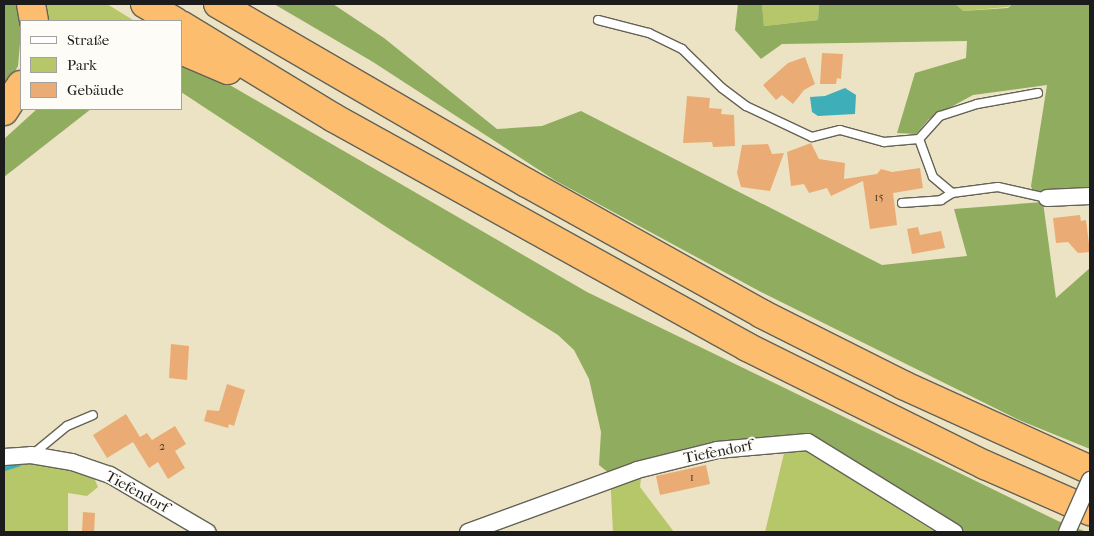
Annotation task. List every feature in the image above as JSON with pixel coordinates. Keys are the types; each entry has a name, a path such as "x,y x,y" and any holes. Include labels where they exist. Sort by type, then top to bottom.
{"highway":[{"path":"31,4 34,20"},
{"path":"144,4 173,20"},
{"path":"218,4 527,183 762,314 912,389 1090,470"},
{"path":"182,25 334,118 747,347 985,465 1090,511"},
{"path":"182,50 210,60 274,96 334,118"},
{"path":"4,111 20,87"},
{"path":"4,125 20,109"}],"street":[{"path":"1047,198 1090,196"},
{"name":"Tiefendorf","path":"468,532 637,470 717,450 808,442 954,532"},
{"name":"Tiefendorf","path":"4,457 31,455 72,462 110,475 207,532"},
{"path":"1067,532 1090,480"}],"lane":[{"path":"598,20 649,33 682,49 722,88 746,106 812,137 840,130 884,142 919,139 940,116 977,104 1038,93"},
{"path":"919,139 933,177 952,193"},
{"path":"902,203 941,200 952,193 998,187 1047,198"},
{"path":"31,455 67,426 93,415"}],"green space":[{"path":"4,4 16,4 22,20 20,20 18,66 4,91"},
{"path":"35,4 107,4 133,20 38,20"},
{"path":"274,4 333,4 384,38 497,129 542,126 581,111 882,265 967,256 954,209 1043,202 1056,298 1090,268 1090,449 1019,420 761,292 556,181 373,62"},
{"path":"738,4 762,4 764,26 818,20 819,4 955,4 963,11 1008,8 1012,4 1090,4 1090,190 1048,193 1033,192 1031,186 1047,85 973,95 929,119 916,134 897,133 915,73 966,58 967,41 782,44 761,59 735,30"},
{"path":"762,4 819,4 818,20 764,26"},
{"path":"866,4 1012,4 1008,7 963,11"},
{"path":"182,63 204,70 587,292 1058,521 1087,532 961,532 803,437 610,474 599,465 601,432 589,379 574,350 558,335 391,230 182,93"},
{"path":"36,110 90,110 4,177 4,139"},
{"path":"786,445 808,452 935,532 765,532"},
{"path":"4,453 92,473 98,487 87,496 68,493 68,532 4,532"},
{"path":"643,461 640,487 674,532 613,532 610,474"}],"water":[{"path":"845,88 856,95 855,114 818,116 812,112 810,97 825,96"}],"building":[{"path":"822,53 843,54 841,79 837,78 836,84 820,84"},
{"path":"805,57 815,84 804,90 793,104 782,95 776,100 763,85 788,63"},
{"path":"687,96 710,98 709,108 722,109 721,114 734,115 735,146 713,147 712,142 683,143"},
{"path":"811,143 819,159 845,163 844,179 877,174 881,169 892,172 920,168 923,188 893,193 897,225 870,229 863,181 831,196 827,188 809,193 804,184 791,186 787,152"},
{"path":"768,144 772,154 784,153 770,191 741,187 737,173 742,145"},
{"path":"1080,215 1081,221 1086,220 1090,252 1078,253 1068,242 1056,243 1053,218"},
{"path":"918,227 920,235 941,231 945,248 912,254 907,229"},
{"path":"171,344 189,346 187,380 169,378"},
{"path":"227,384 245,390 234,426 229,424 228,428 204,421 207,410 219,411"},
{"path":"126,414 140,437 147,433 152,440 175,426 186,444 175,451 185,468 168,479 158,462 149,468 133,442 107,458 93,435"},
{"path":"706,465 710,484 660,495 656,476"},
{"path":"83,512 95,513 94,532 82,532"}],"waterway":[{"path":"4,468 18,464"}]}
